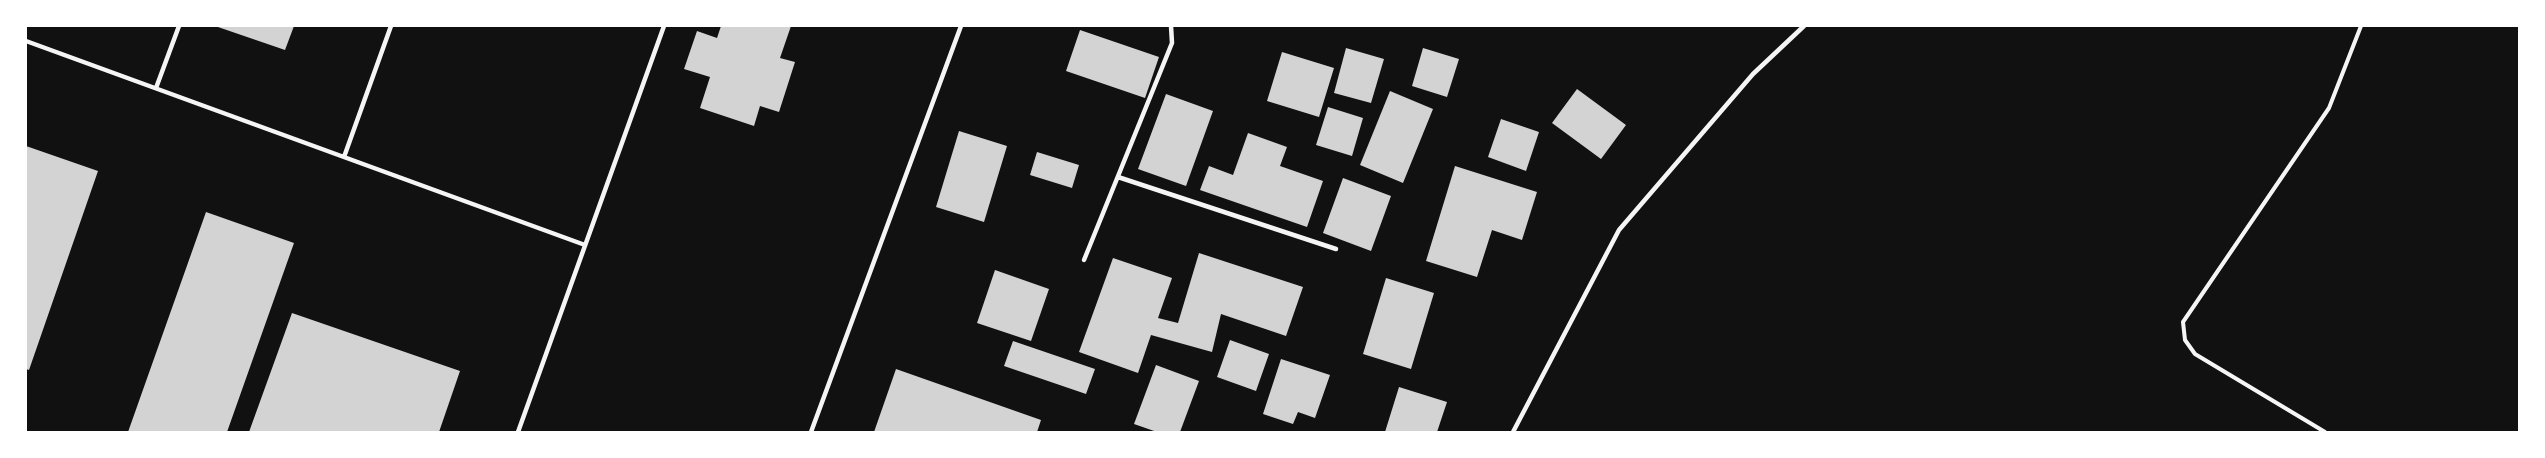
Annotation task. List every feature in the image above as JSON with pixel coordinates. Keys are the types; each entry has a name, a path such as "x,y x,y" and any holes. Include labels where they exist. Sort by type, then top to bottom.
{"lane":[{"path":"156,88 179,26"},
{"path":"344,157 391,26"},
{"path":"518,432 664,26"},
{"path":"811,432 961,26"},
{"path":"1084,260 1172,43 1171,26"},
{"path":"1513,432 1619,230 1753,74 1804,26"},
{"path":"26,41 585,245"},
{"path":"1118,177 1336,249"}],"path":[{"path":"2325,432 2195,354 2185,340 2183,322 2329,108 2361,26"}],"building":[{"path":"215,26 294,26 285,50"},
{"path":"721,26 791,26 780,58 795,62 779,112 760,106 754,126 700,108 710,77 684,69 697,31 717,38"},
{"path":"1080,30 1159,57 1145,98 1066,71"},
{"path":"1346,48 1384,59 1371,103 1334,93"},
{"path":"1423,48 1459,59 1447,97 1412,86"},
{"path":"1282,52 1334,68 1319,117 1267,101"},
{"path":"1577,89 1626,125 1601,159 1552,123"},
{"path":"1390,91 1433,109 1403,183 1360,165"},
{"path":"1166,94 1213,111 1186,186 1138,169"},
{"path":"1328,107 1363,118 1352,156 1316,145"},
{"path":"1501,119 1539,132 1526,171 1488,157"},
{"path":"959,131 1007,146 984,222 936,207"},
{"path":"1248,133 1287,147 1280,166 1323,181 1307,227 1200,190 1209,166 1233,175"},
{"path":"26,146 98,171 29,370 26,369"},
{"path":"1037,152 1079,165 1072,188 1030,175"},
{"path":"1455,166 1537,192 1522,240 1492,230 1477,277 1426,261"},
{"path":"1343,178 1391,196 1371,251 1323,233"},
{"path":"206,212 294,243 227,432 128,432"},
{"path":"1199,253 1303,287 1286,336 1221,314 1212,352 1151,335 1138,373 1079,352 1113,258 1172,278 1158,318 1178,323"},
{"path":"995,270 1049,289 1031,341 977,323"},
{"path":"1386,278 1434,293 1411,369 1363,354"},
{"path":"292,313 460,371 439,432 249,432"},
{"path":"1230,340 1269,354 1256,391 1217,377"},
{"path":"1013,341 1095,369 1086,394 1004,366"},
{"path":"1281,359 1330,375 1315,418 1298,412 1293,424 1263,414"},
{"path":"1156,365 1199,381 1180,432 1157,432 1134,424"},
{"path":"896,369 1041,420 1037,432 874,432"},
{"path":"1399,387 1447,402 1437,432 1385,432"}]}
